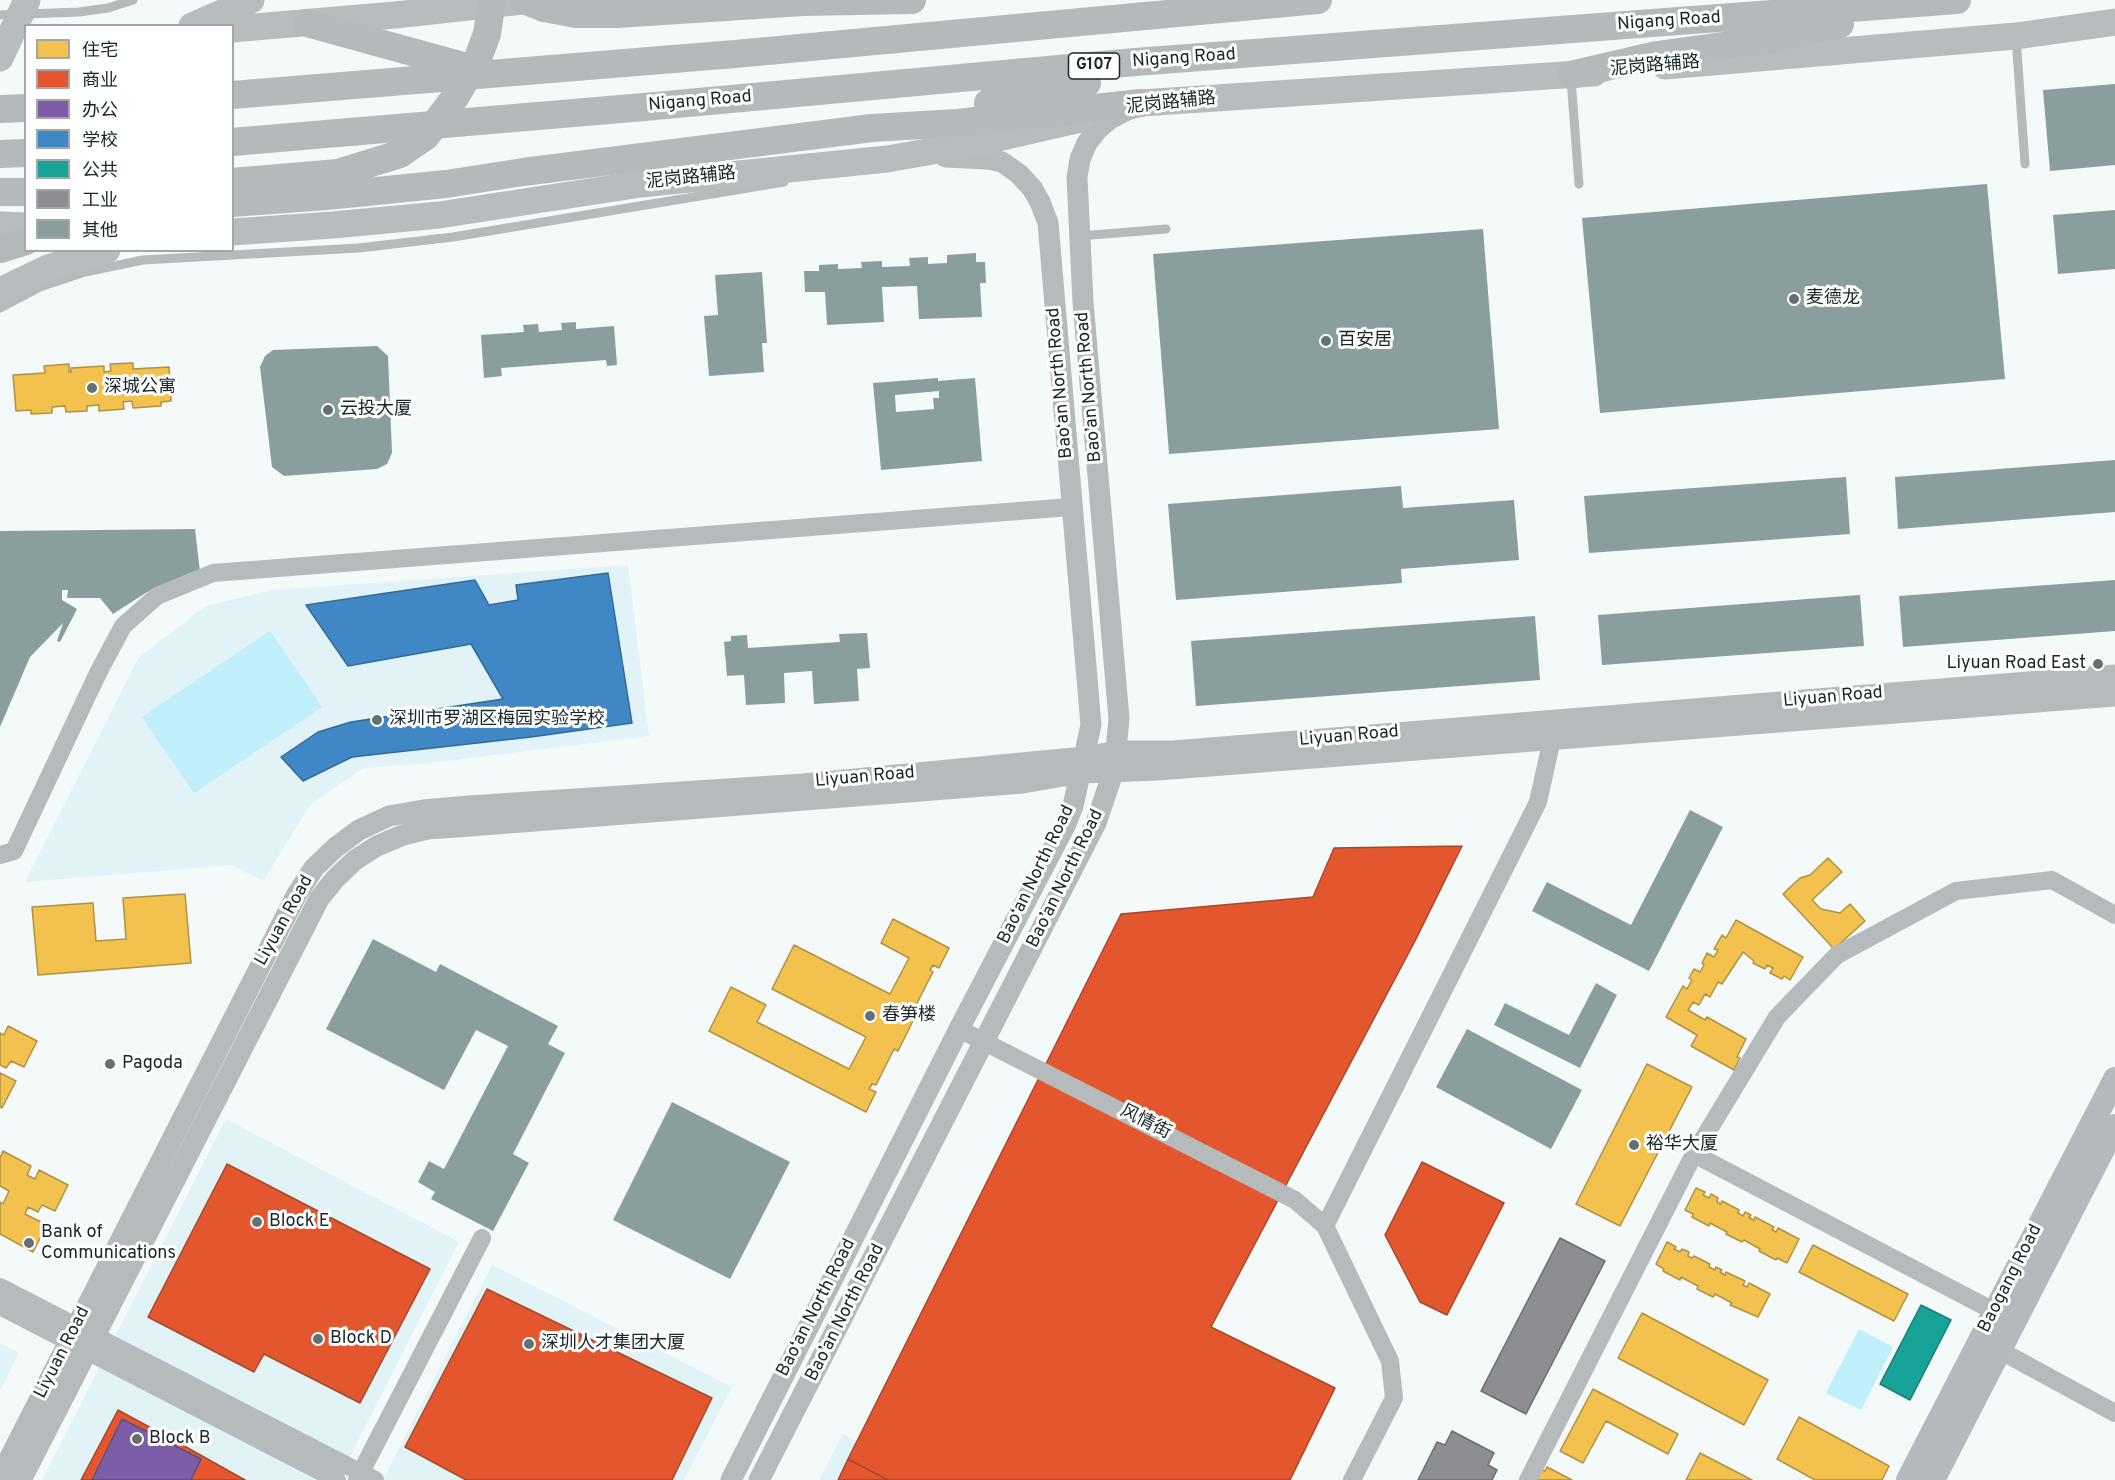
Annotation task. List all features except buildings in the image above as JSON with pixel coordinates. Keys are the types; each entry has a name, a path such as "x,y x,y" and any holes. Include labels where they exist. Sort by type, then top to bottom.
{"highway":[{"path":"234,182 338,173 400,154 426,136 456,96 478,58 487,34 492,0"},
{"path":"533,3 576,14 617,14 807,1 912,0"},
{"path":"234,95 493,74 1318,0"},
{"name":"Nigang Road","path":"234,142 1135,62 1957,0"},
{"path":"1571,75 1657,55 1773,39 1845,23 1909,4"},
{"path":"307,23 493,74"},
{"path":"872,128 1097,81 1135,62"},
{"path":"234,203 446,184 523,172 872,128 957,123 1141,103"},
{"path":"0,109 24,108"},
{"path":"0,154 24,153"},
{"path":"0,192 24,192"},
{"path":"0,249 24,242"}],"main road":[{"path":"0,58 27,0"},
{"path":"197,24 251,0"},
{"path":"234,29 533,3"},
{"name":"泥岗路辅路","path":"234,232 439,215 641,184 887,159 978,142 1141,103 1571,75 2016,36 2115,22"},
{"path":"0,39 24,38"},
{"path":"0,225 24,226"},
{"path":"0,291 48,268 100,252"},
{"name":"Baogang Road","path":"1908,1480 2004,1316 2115,1079"},
{"name":"Baogang Road","path":"2004,1316 2115,1126"},
{"name":"Baogang Road","path":"1933,1480 1989,1345"}],"street":[{"name":"Bao’an North Road","path":"759,1480 1096,823 1115,761 1119,711 1083,302 1077,177 1080,159 1087,143 1098,129 1110,119 1141,103"},
{"name":"Bao‘an North Road","path":"731,1480 959,1029 1065,826 1073,806 1090,724 1048,223 1040,202 1025,181 1002,162 957,157 887,159"},
{"path":"0,855 14,851 123,626 157,596 213,573 1071,507"},
{"name":"Liyuan Road","path":"0,1477 82,1339 309,918 335,879 355,860 377,846 403,835 428,830 1023,783 1082,765 1115,761 1158,770 2115,675"},
{"name":"Liyuan Road","path":"1551,730 2115,696"},
{"path":"1352,1480 1394,1398 1389,1361 1325,1226 1538,802 1551,730"},
{"path":"1528,1480 1694,1154 1777,1017 1836,956 1956,891 2052,880 2115,915"},
{"name":"风情街","path":"959,1029 1295,1200 1325,1226"},
{"path":"1694,1154 2004,1316"},
{"path":"0,1306 82,1339 364,1477 482,1238"},
{"path":"0,1287 82,1339 337,1480"},
{"name":"Liyuan Road","path":"21,1480 82,1339"},
{"path":"1989,1345 2115,1413"}],"lane":[{"path":"0,15 79,12 108,8 133,0"},
{"path":"2016,36 2025,164"},
{"path":"1571,75 1579,184"},
{"path":"0,308 40,287 62,279 143,260 359,248 453,237 784,182 840,164"},
{"path":"1080,236 1166,229"}],"shaded area":[{"name":"深圳市罗湖区梅园实验学校","path":"628,565 649,736 421,764 364,768 310,805 263,881 231,865 25,882 139,657 206,606 272,590"},
{"path":"270,631 322,707 194,793 142,717"},
{"path":"226,1119 459,1242 338,1480 42,1480"},
{"name":"深圳人才集团大厦","path":"492,1265 732,1387 684,1480 383,1480"},
{"path":"1859,1329 1893,1347 1861,1410 1826,1393"},
{"path":"0,1343 19,1353 0,1391"},
{"path":"843,1434 934,1480 819,1480"}],"place":[{"name":"麦德龙","path":"1794,299"},
{"name":"百安居","path":"1326,341"},
{"name":"深城公寓","path":"92,388"},
{"name":"云投大厦","path":"328,410"},
{"name":"Liyuan Road East","path":"2098,664"},
{"name":"深圳市罗湖区梅园实验学校","path":"377,720"},
{"name":"春笋楼","path":"870,1016"},
{"name":"Pagoda","path":"110,1064"},
{"name":"裕华大厦","path":"1634,1145"},
{"name":"Block E","path":"257,1222"},
{"name":"Bank of Communications","path":"29,1243"},
{"name":"Block D","path":"318,1339"},
{"name":"深圳人才集团大厦","path":"529,1344"},
{"name":"Block B","path":"137,1439"}]}
